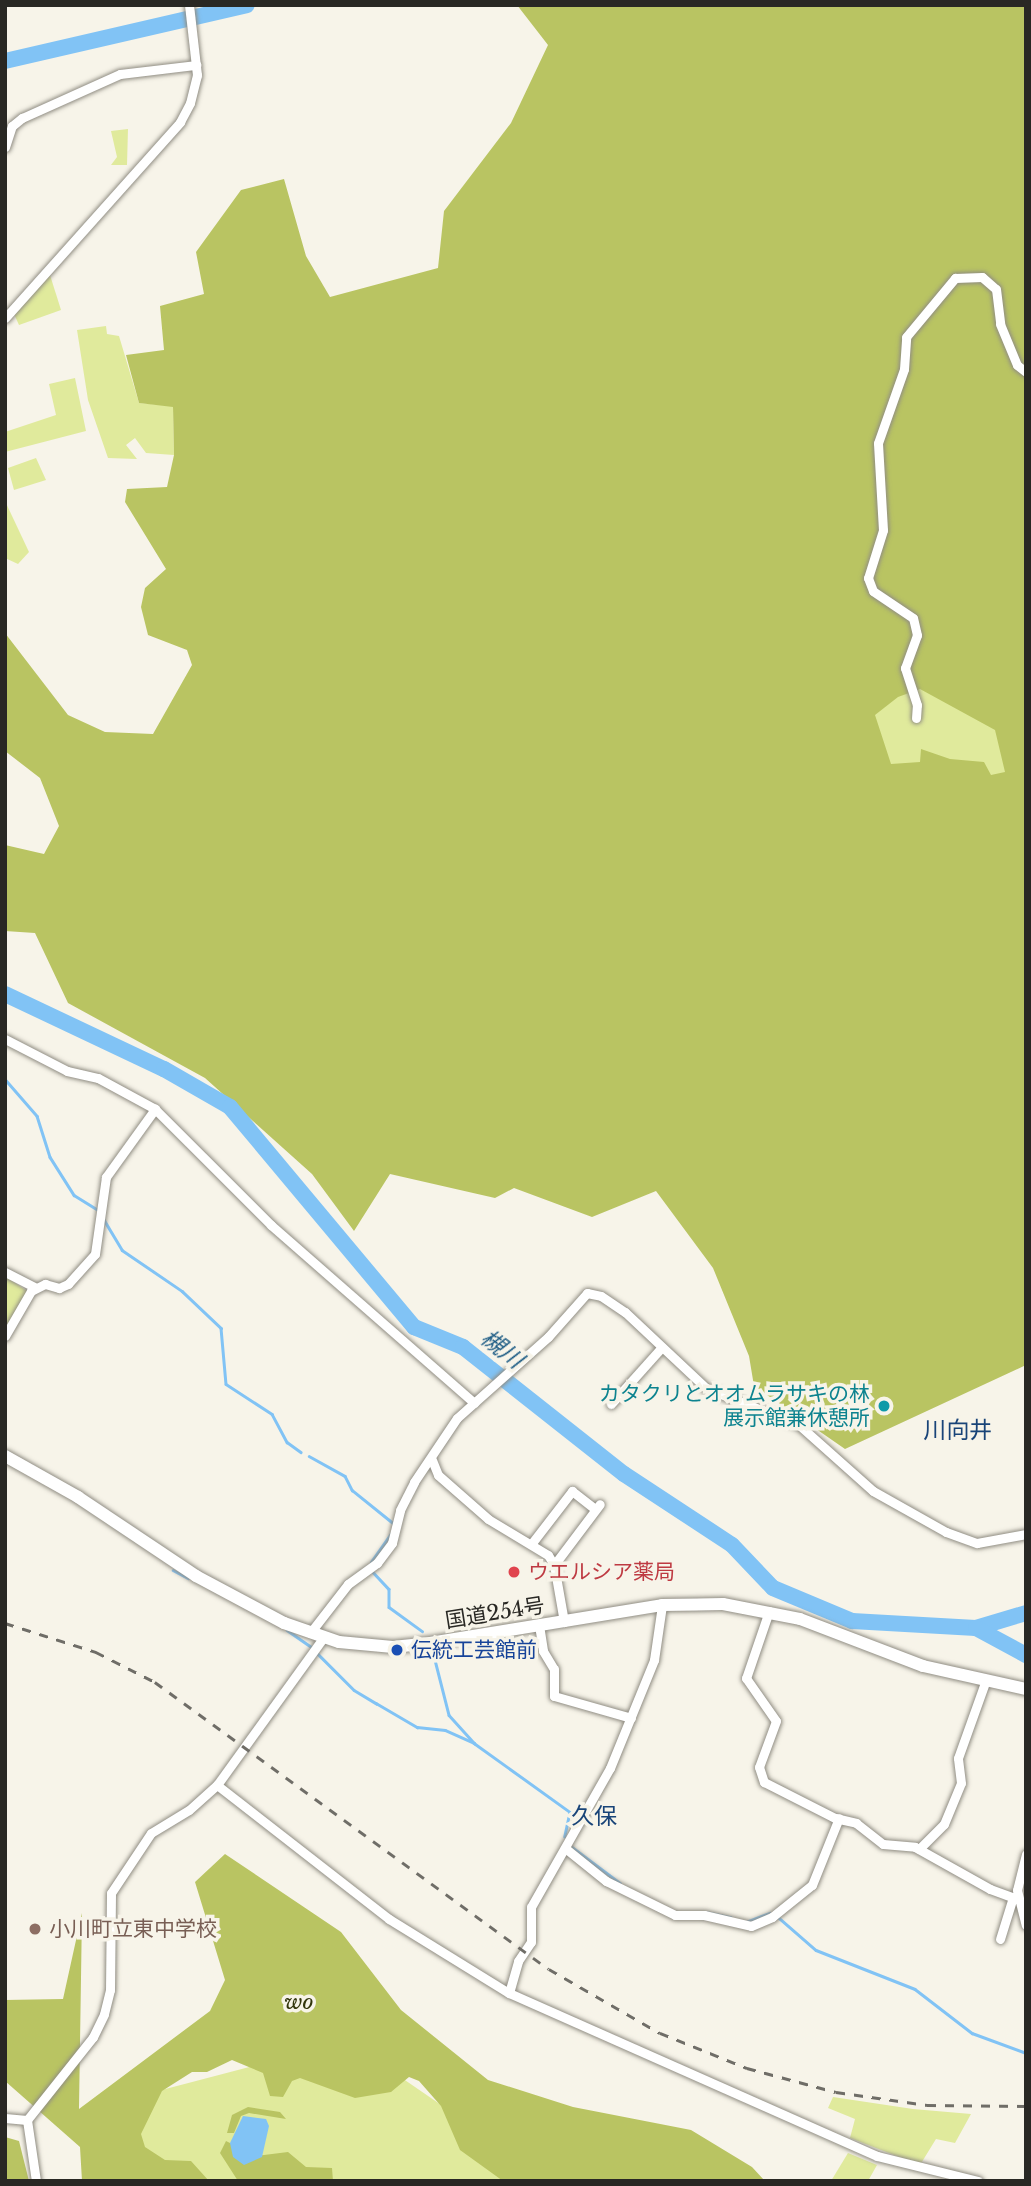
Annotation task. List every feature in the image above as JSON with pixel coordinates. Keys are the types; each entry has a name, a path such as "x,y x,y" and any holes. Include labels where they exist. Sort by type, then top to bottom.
{"highway":[{"name":"国道254号","path":"5,1456 78,1497 149,1548 323,1638 393,1647 691,1602 769,1611 828,1628 923,1666 1026,1689"}],"street":[{"path":"5,318 180,122 195,90 196,63 188,5"},
{"path":"5,147 12,125 22,118 110,78 196,63"},
{"path":"916,718 918,705 905,668 917,635 913,618 873,591 868,578 883,530 878,443 904,369 906,337 955,278 982,277 996,289 996,314 1017,365 1026,372"},
{"path":"5,1039 67,1071 98,1078 155,1109 271,1225 474,1403"},
{"path":"5,1272 35,1287 68,1284 95,1254 102,1223 106,1177 155,1109"},
{"path":"5,1336 35,1287"},
{"path":"310,1633 348,1584 377,1563 392,1543 400,1510 445,1434 474,1403 526,1357 582,1296 593,1293 625,1312 706,1388 799,1425 873,1491 946,1532 977,1543 1026,1534"},
{"path":"611,1404 662,1347"},
{"path":"432,1460 438,1475 488,1519 532,1543 554,1565 564,1622"},
{"path":"532,1543 572,1491 597,1507 554,1565"},
{"path":"509,1993 518,1961 531,1942 531,1907 610,1768 654,1660 662,1605"},
{"path":"769,1611 746,1678 776,1721 760,1774 771,1788 856,1823 890,1847 919,1849 1015,1898 1026,1925"},
{"path":"539,1625 544,1651 554,1669 554,1696 631,1718"},
{"path":"36,2181 27,2120 85,2049 104,2014 110,1990 111,1892 151,1833 189,1810 217,1785 323,1638"},
{"path":"919,1849 944,1824 961,1783 958,1758 986,1680"},
{"path":"217,1785 388,1919 509,1993 877,2156 978,2181"},
{"path":"565,1848 606,1881 675,1915 704,1915 751,1926 772,1917 812,1885 839,1818"},
{"path":"1000,1939 1015,1898 1026,1854"},
{"path":"5,2118 27,2120"}],"green space":[{"path":"517,5 1026,5 1026,1365 845,1449 754,1386 749,1356 713,1268 656,1191 592,1217 514,1188 495,1198 390,1174 354,1231 312,1174 205,1078 68,1003 35,933 5,931 5,845 44,854 59,826 40,778 5,751 5,633 68,715 105,732 153,734 192,665 187,650 148,635 141,607 145,588 166,569 125,502 127,489 167,487 174,455 173,407 139,403 126,355 164,350 160,306 204,294 196,252 241,190 284,179 306,256 330,297 438,268 444,211 511,123 548,45","holes":["920,689 995,730 1005,772 991,775 984,762 950,759 921,749 920,762 891,764 875,715 898,697"]},
{"path":"128,129 127,165 111,165 117,157 111,131"},
{"path":"50,275 61,310 19,325 14,314"},
{"path":"106,326 107,334 119,336 139,403 173,406 174,455 146,453 135,438 126,445 137,459 108,458 88,400 77,330"},
{"path":"75,378 86,431 5,452 5,432 56,415 49,384"},
{"path":"36,458 46,480 14,490 8,468"},
{"path":"5,501 29,552 18,564 5,558"},
{"path":"872,634 1008,737 1019,786 887,771 866,736"},
{"path":"5,1276 27,1291 5,1332"},
{"name":"wo","path":"225,1854 341,1932 401,2010 488,2080 573,2107 691,2130 752,2167 765,2181 503,2181 460,2150 441,2106 419,2081 409,2077 391,2092 355,2098 300,2078 292,2081 283,2097 270,2096 263,2073 232,2060 207,2072 192,2072 162,2091 141,2134 145,2147 165,2160 191,2161 209,2181 82,2181 80,2147 5,2081 5,2000 63,1999 82,1913 79,2109 210,2011 225,1980 195,1882"},
{"path":"348,2041 552,2181 119,2181 112,2103"},
{"path":"833,2097 913,2109 971,2114 955,2143 936,2139 920,2165 850,2138 855,2119 828,2108"},
{"path":"248,2107 280,2112 286,2119 249,2113 241,2116 234,2133 227,2133 232,2115"},
{"path":"5,2137 19,2141 29,2181 5,2181"},
{"path":"226,2141 256,2156 288,2152 306,2167 332,2168 333,2181 238,2181 220,2153"},
{"path":"848,2153 877,2165 868,2181 831,2181"}],"water":[{"path":"243,2116 266,2119 269,2126 262,2157 244,2165 233,2157 230,2143"}],"waterway":[{"name":"槻川","path":"5,61 247,5"},
{"name":"槻川","path":"5,994 164,1069 230,1107 414,1327 463,1347 624,1474 732,1545 773,1588 852,1621 976,1628 1026,1613"},
{"path":"5,1079 37,1116 50,1157 74,1195 98,1210"},
{"path":"103,1218 122,1250 182,1291 221,1328 226,1384 272,1414 287,1442 301,1452"},
{"path":"309,1456 345,1476 352,1490 393,1523"},
{"path":"371,1562 391,1533"},
{"path":"173,1570 188,1578"},
{"path":"373,1572 389,1589 389,1607 422,1631"},
{"path":"976,1628 1026,1655"},
{"path":"287,1630 313,1648"},
{"path":"433,1652 449,1715 474,1743 570,1812 565,1836"},
{"path":"317,1653 354,1690 417,1727 445,1730 474,1743"},
{"path":"572,1847 620,1883"},
{"path":"706,1912 730,1917"},
{"path":"746,1922 769,1913"},
{"path":"778,1917 816,1950 915,1989 972,2033 1026,2053"}],"railway":[{"path":"5,1623 96,1652 155,1682 549,1969 660,2033 747,2068 836,2092 927,2105 1026,2106"}],"place":[{"name":"カタクリとオオムラサキの林 展示館兼休憩所","path":"884,1406"},
{"name":"ウエルシア薬局","path":"514,1572"},
{"name":"伝統工芸館前","path":"397,1650"},
{"name":"小川町立東中学校","path":"35,1929"}],"district":[{"name":"川向井","path":"958,1430"},
{"name":"久保","path":"594,1816"}]}
